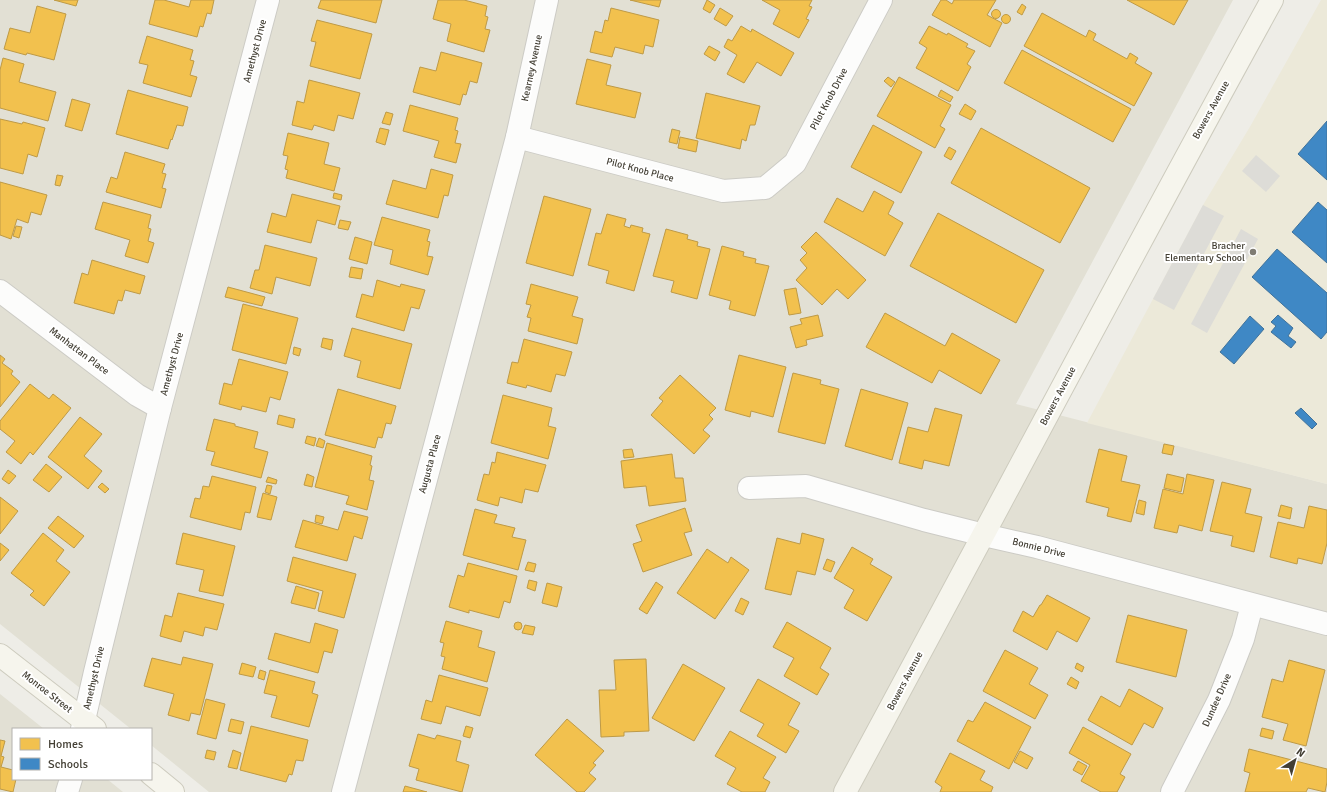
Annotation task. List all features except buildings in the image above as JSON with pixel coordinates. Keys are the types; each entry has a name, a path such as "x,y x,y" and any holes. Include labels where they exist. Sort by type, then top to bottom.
{"main road":[{"name":"Bowers Avenue","path":"845,792 1177,173 1272,0"},
{"name":"Monroe Street","path":"0,655 87,726"},
{"path":"152,775 173,792"}],"street":[{"name":"Amethyst Drive","path":"87,726 95,672 160,408 268,0"},
{"name":"Kearney Avenue","path":"517,137 547,0"},
{"name":"Pilot Knob Drive","path":"765,188 795,163 881,0"},
{"name":"Pilot Knob Place","path":"517,137 723,191 765,188"},
{"name":"Augusta Place","path":"343,792 517,137"},
{"name":"Manhattan Place","path":"0,291 137,395 160,408"},
{"name":"Bonnie Drive","path":"749,488 806,486 924,520 1037,547 1327,624"},
{"name":"Dundee Drive","path":"1172,792 1219,700 1244,639 1252,605"},
{"path":"67,792 71,780"}],"shaded area":[{"path":"0,0 1233,0 1016,404 1327,484 1327,792 209,792 152,746 152,728 130,728 0,624"},
{"name":"Bracher Elementary School","path":"1321,0 1327,0 1327,484 1087,423 1203,205 1251,125"},
{"path":"1256,155 1280,176 1266,192 1242,171"},
{"path":"1203,205 1224,216 1174,310 1153,299"},
{"path":"1241,229 1258,239 1207,333 1191,324"},
{"path":"0,694 43,728 12,728 12,780 108,780 123,792 0,792"}],"place":[{"name":"Bracher Elementary School","path":"1253,252"}]}
